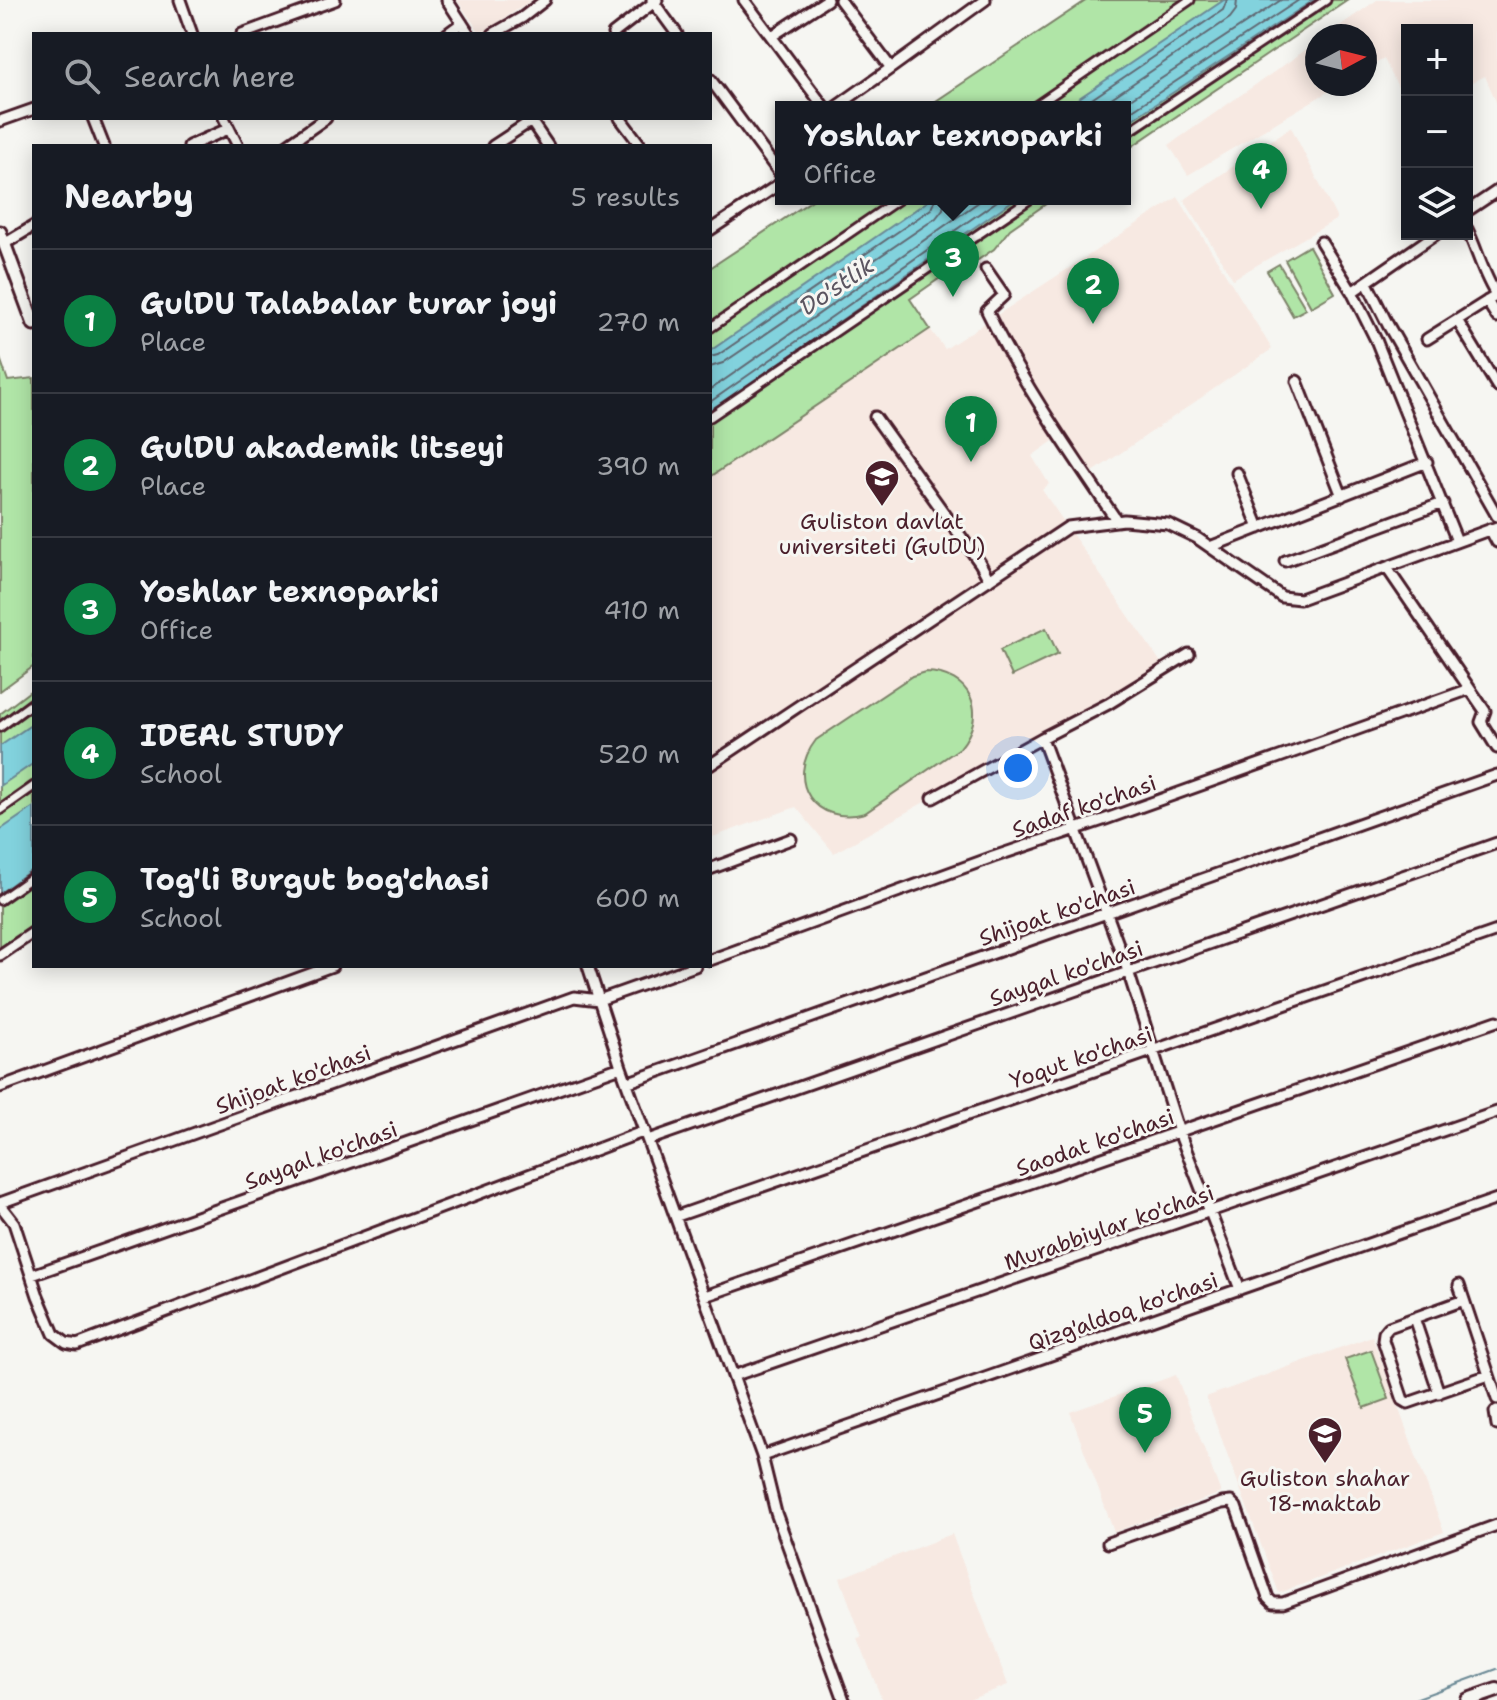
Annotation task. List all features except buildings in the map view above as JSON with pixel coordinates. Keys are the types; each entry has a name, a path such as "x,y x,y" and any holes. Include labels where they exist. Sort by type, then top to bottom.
{"main road":[{"path":"1468,1700 1497,1690"}],"street":[{"path":"180,0 191,32"},
{"path":"247,32 335,0"},
{"path":"447,0 468,32"},
{"path":"497,32 545,0"},
{"path":"744,0 820,101"},
{"path":"772,36 827,0"},
{"path":"840,0 891,68"},
{"path":"844,101 985,0"},
{"path":"1043,101 1190,0"},
{"path":"1131,130 1326,0"},
{"path":"615,32 654,1 676,32"},
{"path":"450,32 462,23"},
{"path":"712,82 775,167"},
{"path":"0,121 32,110"},
{"path":"94,120 103,144"},
{"path":"225,120 237,144"},
{"path":"289,144 323,120"},
{"path":"496,144 529,120"},
{"path":"531,120 547,144"},
{"path":"622,120 640,144"},
{"path":"194,144 228,129"},
{"path":"712,229 775,187"},
{"path":"1473,207 1497,191"},
{"path":"712,327 890,205"},
{"path":"712,416 1021,205"},
{"path":"4,244 32,227"},
{"path":"0,232 32,319"},
{"path":"1352,292 1428,240"},
{"path":"1427,339 1497,296 1485,278 1472,240"},
{"path":"1321,242 1352,292 1376,340 1457,541"},
{"path":"986,269 1004,295 987,311 997,332 1063,442 1117,521"},
{"path":"1367,283 1497,516"},
{"path":"1487,301 1497,317"},
{"path":"1457,320 1497,386"},
{"path":"1297,381 1342,496"},
{"path":"875,417 989,580"},
{"path":"1210,547 1427,462"},
{"path":"1237,473 1259,528"},
{"path":"1285,561 1443,503"},
{"path":"712,764 1068,527 1117,521 1168,524 1197,538 1282,597 1300,599 1494,528 1497,542"},
{"path":"1387,568 1485,711 1481,722 1497,748"},
{"path":"933,798 1108,704 1189,654"},
{"name":"Sadaf ko'chasi","path":"712,959 1470,689"},
{"path":"0,727 32,703"},
{"path":"1042,738 1128,971 1179,1132 1240,1289"},
{"name":"Shijoat ko'chasi","path":"629,1082 1497,775"},
{"path":"0,810 32,787"},
{"path":"712,868 791,839"},
{"name":"Sayqal ko'chasi","path":"647,1136 1497,843"},
{"path":"0,900 32,877"},
{"name":"Yoqut ko'chasi","path":"677,1216 1497,931"},
{"path":"0,955 32,933"},
{"path":"0,1087 327,968"},
{"path":"589,968 621,1067 629,1082 762,1456 776,1513 844,1700"},
{"path":"599,1000 689,968"},
{"name":"Shijoat ko'chasi","path":"0,1204 574,997 599,1000"},
{"name":"Saodat ko'chasi","path":"705,1296 1497,1021"},
{"name":"Sayqal ko'chasi","path":"32,1275 621,1067"},
{"name":"Murabbiylar ko'chasi","path":"733,1376 1497,1112"},
{"path":"0,1204 14,1223 54,1334 71,1345 77,1345 647,1136"},
{"name":"Qizg'aldoq ko'chasi","path":"762,1456 1497,1199"},
{"path":"1459,1285 1497,1399"},
{"path":"1464,1300 1389,1327 1383,1340 1403,1400 1414,1403 1489,1375"},
{"path":"1414,1318 1439,1393"},
{"path":"1497,1410 1497,1425"},
{"path":"1108,1543 1231,1502 1236,1507 1268,1598 1273,1603 1283,1603 1497,1525"}],"shaded area":[{"path":"457,0 532,0 484,32 480,32"},
{"path":"1377,0 1497,0 1497,104 1485,76 1473,82 1473,24 1401,24 1401,93 1384,59 1377,63 1377,24 1342,24"},
{"path":"1305,50 1305,96 1321,96 1188,175 1169,145"},
{"path":"1291,127 1337,219 1233,279 1184,200"},
{"name":"Guliston davlat universiteti (GulDU)","path":"1178,197 1272,349 1093,472 1063,434 1032,456 1049,484 1042,490 1164,667 834,853 796,807 712,837 712,476 930,329 945,349"},
{"name":"Guliston shahar 18-maktab","path":"1372,1336 1444,1532 1279,1593 1206,1397"},
{"path":"1176,1375 1221,1493 1114,1532 1070,1412"},
{"path":"952,1534 1008,1685 969,1700 882,1700 858,1639 862,1638 840,1578"}],"green space":[{"path":"1087,0 1348,0 1313,24 1305,24 1305,29 1131,147 1131,101 936,101"},
{"path":"805,205 1044,205 1010,229 994,249 975,262 956,267 910,299 930,329 712,476 712,267"},
{"path":"1309,246 1335,293 1311,307 1285,260"},
{"path":"1279,264 1306,309 1293,316 1267,271"},
{"path":"0,358 8,381 32,378 32,667 0,691"},
{"path":"1046,628 1058,654 1012,676 1000,650"},
{"path":"925,672 954,679 971,697 973,722 960,748 865,813 847,816 819,807 804,785 803,771 807,755 816,740 912,676"},
{"path":"32,690 32,932 0,954 0,714"},
{"path":"1371,1350 1389,1399 1364,1408 1345,1359"}],"water":[{"path":"1224,0 1314,0 1131,120 1131,101 1075,101"},
{"name":"Do'stlik","path":"922,205 1006,205 712,411 712,350"},
{"path":"32,724 32,764 0,786 0,746"},
{"path":"32,808 32,869 0,893 0,830"}],"waterway":[{"path":"1412,1700 1497,1669"}],"place":[{"name":"IDEAL STUDY","path":"1261,209"},
{"name":"Yoshlar texnoparki","path":"953,297"},
{"name":"GulDU akademik litseyi","path":"1093,324"},
{"name":"GulDU Talabalar turar joyi","path":"971,462"},
{"name":"Guliston davlat universiteti (GulDU)","path":"882,508"},
{"name":"Tog'li Burgut bog'chasi","path":"1145,1453"},
{"name":"Guliston shahar 18-maktab","path":"1325,1465"}]}
